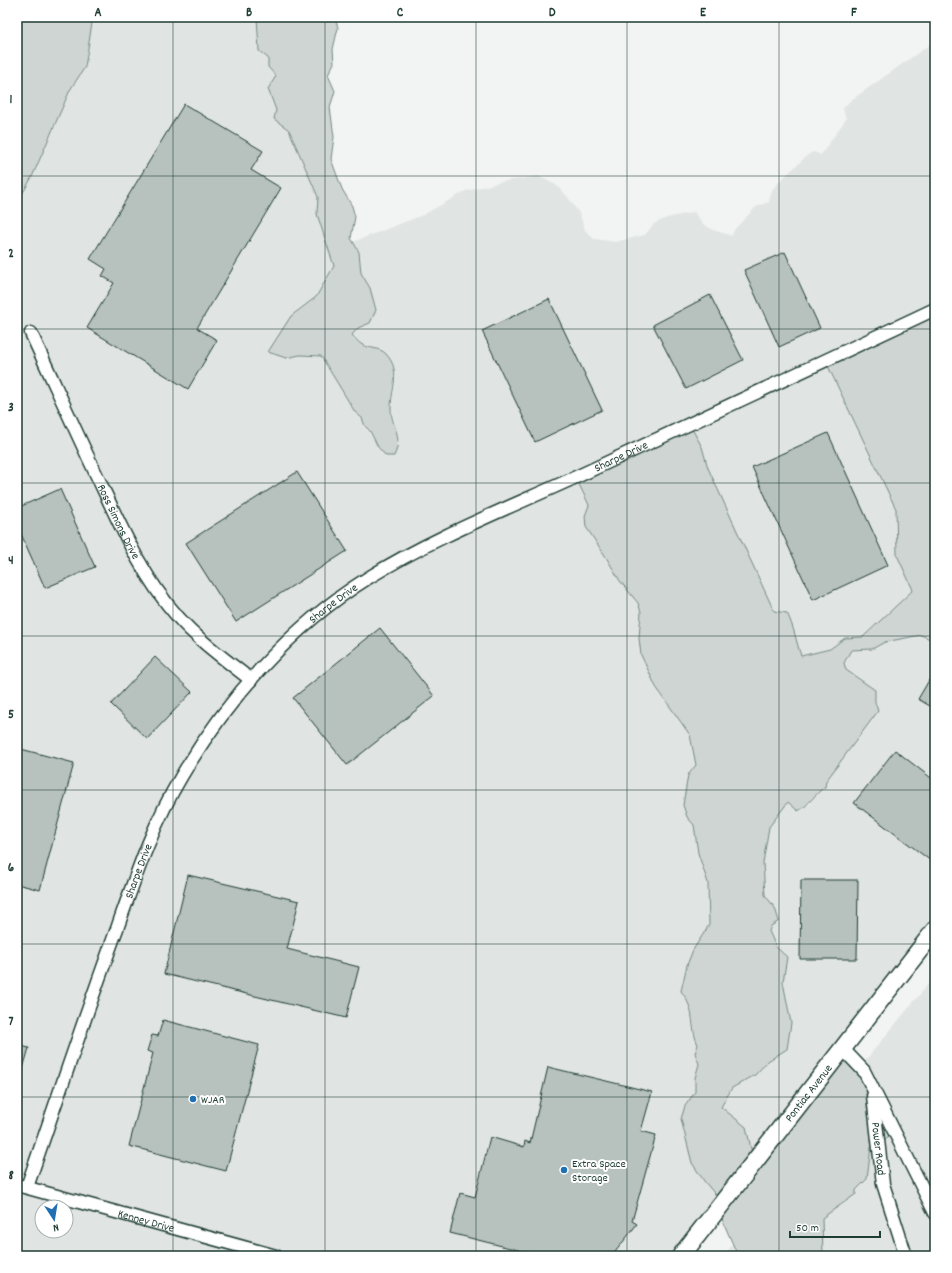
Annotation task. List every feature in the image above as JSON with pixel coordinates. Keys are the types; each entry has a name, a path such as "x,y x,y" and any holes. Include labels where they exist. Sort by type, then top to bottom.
{"main road":[{"name":"Pontiac Avenue","path":"681,1256 935,930"}],"street":[{"name":"Sharpe Drive","path":"22,1186 149,841 162,810 196,752 214,725 251,680 290,639 332,604 368,578 439,539 546,491 935,309"},
{"name":"Ross Simons Drive","path":"31,333 78,439 126,537 153,583 183,622 203,642 251,680"},
{"name":"Power Road","path":"842,1048 864,1071 872,1089 883,1184 906,1256"},
{"path":"872,1089 935,1213"},
{"name":"Kenney Drive","path":"22,1186 276,1256"}],"shaded area":[{"path":"17,17 93,17 85,67 70,90 32,177 17,203"},
{"path":"93,17 257,17 259,51 268,58 268,67 276,76 268,89 276,110 274,119 289,130 318,198 317,214 334,266 316,297 291,316 286,358 300,355 321,356 355,412 362,418 378,447 384,452 399,445 391,408 396,378 393,365 377,349 361,345 352,335 358,328 370,323 370,288 361,273 359,252 353,242 423,215 466,191 501,182 538,176 556,185 567,196 579,213 585,230 594,239 615,242 645,235 654,224 667,218 694,212 703,224 713,230 732,236 734,230 756,207 769,202 772,190 809,154 814,152 821,155 846,119 843,108 850,101 935,41 935,310 826,362 896,509 897,555 913,590 863,637 845,638 830,649 801,656 793,633 774,611 708,468 702,447 576,478 589,505 585,516 620,581 638,603 641,612 639,638 656,687 690,735 696,765 688,775 687,817 694,825 698,853 708,883 709,925 693,950 681,991 689,1004 693,1032 698,1045 695,1053 699,1064 695,1078 695,1092 685,1106 704,1181 720,1200 686,1256 17,1256 17,203 32,177 70,90 85,67"},
{"path":"257,17 335,17 338,28 333,49 334,63 328,75 335,91 330,107 334,137 331,159 342,189 352,206 355,217 351,238 359,252 361,273 370,288 376,310 370,323 358,328 352,335 364,346 377,349 386,354 394,367 395,374 391,408 398,442 394,456 386,456 378,447 370,431 365,426 362,418 355,412 321,356 300,355 286,358 268,352 291,316 316,297 334,266 317,214 318,197 289,130 274,119 276,110 268,89 276,76 268,67 268,58 259,51"},
{"path":"935,310 935,636 930,639 921,635 885,642 872,649 851,650 844,663 846,670 875,690 875,702 878,711 826,781 825,787 798,811 788,802 769,827 763,863 765,895 775,908 779,921 771,926 769,931 776,947 787,957 783,982 791,1023 787,1049 768,1061 755,1075 732,1088 721,1107 746,1127 754,1161 839,1052 864,1073 895,1133 871,1147 867,1179 856,1190 856,1194 822,1218 823,1256 738,1256 718,1210 720,1200 704,1181 692,1163 681,1119 685,1106 695,1092 695,1078 699,1064 695,1053 698,1045 694,1034 691,1010 681,991 687,965 693,950 709,925 708,883 698,853 694,825 687,817 683,805 688,775 696,765 690,735 656,687 641,655 639,638 641,612 638,603 620,581 586,527 585,516 589,505 576,478 691,427 702,447 708,468 774,611 787,613 801,656 830,649 845,638 863,637 913,590 897,555 896,509 826,362"},
{"path":"921,635 930,639 935,636 935,916 843,1047 754,1162 721,1107 732,1088 755,1075 768,1061 787,1049 791,1023 783,982 787,957 776,947 769,931 775,908 765,895 763,863 769,827 784,805 788,802 809,805 820,790 825,787 826,782 876,707 875,690 846,670 844,663 851,650 872,649 885,642"},
{"path":"935,976 935,1256 724,1256 836,1096"}],"building":[{"path":"184,104 263,151 251,170 281,188 197,328 217,340 188,389 87,328 114,283 102,276 106,269 90,259"},
{"path":"785,252 820,328 779,347 744,270"},
{"path":"710,295 743,360 686,389 653,325"},
{"path":"549,299 602,410 535,442 482,331"},
{"path":"828,433 888,565 813,600 752,467"},
{"path":"297,472 347,551 236,622 186,543"},
{"path":"60,489 95,567 45,588 17,525 17,508"},
{"path":"380,628 434,696 347,765 293,698"},
{"path":"155,657 192,692 147,739 111,704"},
{"path":"935,670 935,709 918,699"},
{"path":"17,748 74,763 40,890 17,884"},
{"path":"895,750 935,781 935,864 854,803"},
{"path":"188,875 299,901 287,949 359,967 346,1018 164,974"},
{"path":"801,880 858,880 857,959 800,959"},
{"name":"WJAR","path":"163,1020 259,1045 226,1171 129,1146 153,1053 147,1051 152,1035 158,1036"},
{"path":"17,1045 29,1048 20,1079 17,1078"},
{"name":"Extra Space Storage","path":"548,1067 652,1092 641,1131 656,1135 632,1221 637,1224 612,1256 542,1256 450,1233 460,1193 475,1197 490,1137 524,1147 525,1141 530,1143"}],"place":[{"name":"WJAR","path":"193,1099"},
{"name":"Extra Space Storage","path":"564,1170"}]}
